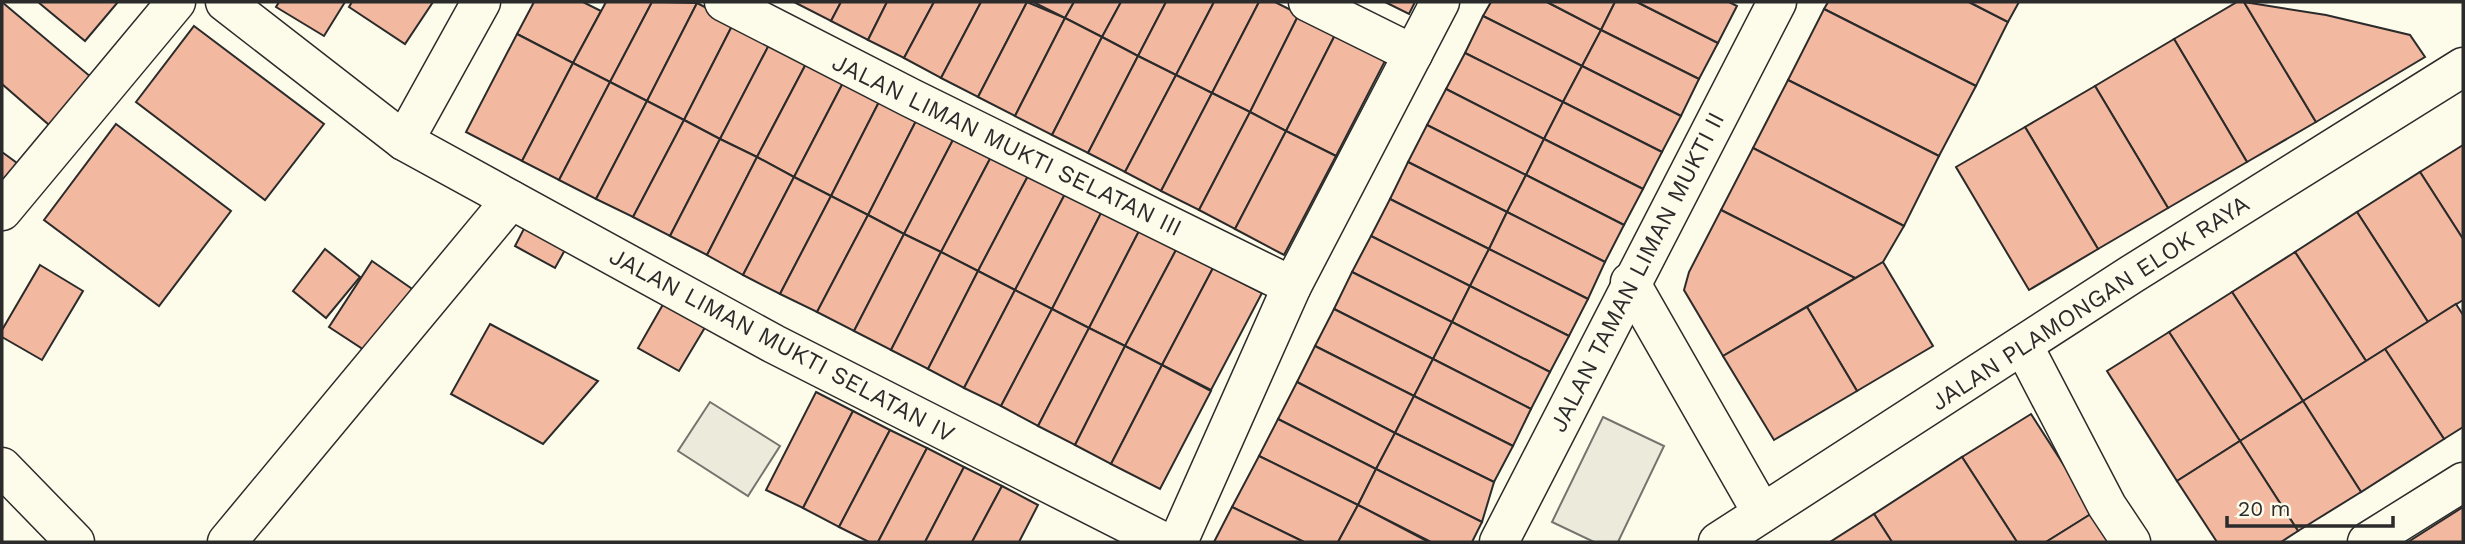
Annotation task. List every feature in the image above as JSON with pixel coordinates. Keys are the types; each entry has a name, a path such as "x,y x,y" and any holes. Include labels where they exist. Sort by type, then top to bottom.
{"street":[{"path":"2,211 176,2"},
{"name":"JALAN LIMAN MUKTI SELATAN IV","path":"225,2 404,141 774,344 1164,542"},
{"path":"404,141 481,2"},
{"name":"JALAN LIMAN MUKTI SELATAN III","path":"724,2 911,98 1292,286"},
{"path":"1308,2 1413,54"},
{"path":"1178,542 1292,286 1440,2"},
{"name":"JALAN TAMAN LIMAN MUKTI II","path":"1499,542 1630,282 1777,2"},
{"name":"JALAN PLAMONGAN ELOK RAYA","path":"1718,542 2023,345 2463,67"},
{"path":"228,542 511,200"},
{"path":"1630,282 1762,513"},
{"path":"2023,345 2107,506 2131,542"},
{"path":"2,467 75,542"},
{"path":"2367,542 2463,482"}],"shaded area":[{"path":"710,402 780,446 748,496 678,451"},
{"path":"1603,417 1664,446 1618,542 1594,542 1552,522"}],"building":[{"path":"2,2 98,83 56,131 2,84"},
{"path":"38,2 118,2 85,41"},
{"path":"279,2 345,2 324,36 276,7"},
{"path":"352,2 433,2 405,44 349,7"},
{"path":"534,2 583,2 601,11 573,63 517,34"},
{"path":"606,2 652,2 610,82 573,63"},
{"path":"652,2 697,3 647,101 610,82"},
{"path":"794,2 841,2 831,21"},
{"path":"841,2 887,2 868,40 831,21"},
{"path":"887,2 934,2 904,58 868,40"},
{"path":"934,2 981,2 941,78 904,58"},
{"path":"981,2 1027,2 978,97 941,78"},
{"path":"1027,2 1065,18 1015,116 978,97"},
{"path":"1033,2 1074,2 1065,18"},
{"path":"1074,2 1121,2 1102,37 1065,18"},
{"path":"1121,2 1166,2 1138,56 1102,37"},
{"path":"1166,2 1214,2 1176,75 1138,56"},
{"path":"1214,2 1259,2 1212,93 1176,75"},
{"path":"1259,2 1275,2 1299,14 1250,112 1212,93"},
{"path":"1385,2 1415,2 1409,14"},
{"path":"1491,2 1547,2 1601,30 1582,66 1483,16"},
{"path":"1547,2 1615,2 1601,30"},
{"path":"1615,2 1637,2 1718,43 1699,79 1601,30"},
{"path":"1637,2 1729,2 1737,6 1718,43"},
{"path":"1828,2 1969,2 2008,22 1976,86 1824,9"},
{"path":"1969,2 2019,2 2008,22"},
{"path":"2237,2 2244,2 2316,122 2247,162 2174,39"},
{"path":"2244,2 2326,15 2410,35 2425,57 2316,122"},
{"path":"697,3 734,22 684,120 647,101"},
{"path":"1824,9 1976,86 1939,156 1788,80"},
{"path":"1299,14 1336,33 1286,131 1250,112"},
{"path":"1483,16 1582,66 1563,102 1465,53"},
{"path":"1065,18 1102,37 1052,135 1015,116"},
{"path":"734,22 771,41 720,139 684,120"},
{"path":"194,26 324,124 265,200 136,102"},
{"path":"1601,30 1699,79 1681,116 1582,66"},
{"path":"1336,33 1386,59 1336,156 1286,131"},
{"path":"517,34 573,63 522,161 466,132"},
{"path":"1102,37 1138,56 1088,153 1052,135"},
{"path":"2174,39 2247,162 2168,208 2095,86"},
{"path":"771,41 808,60 757,157 720,139"},
{"path":"1465,53 1563,102 1544,139 1446,89"},
{"path":"1138,56 1176,75 1125,172 1088,153"},
{"path":"808,60 845,79 794,177 757,157"},
{"path":"573,63 610,82 559,180 522,161"},
{"path":"1582,66 1681,116 1662,152 1563,102"},
{"path":"1176,75 1212,93 1161,191 1125,172"},
{"path":"845,79 881,98 831,196 794,177"},
{"path":"1788,80 1939,156 1904,226 1753,148"},
{"path":"610,82 647,101 596,199 559,180"},
{"path":"2095,86 2168,208 2098,249 2025,127"},
{"path":"1446,89 1544,139 1526,175 1427,125"},
{"path":"1212,93 1250,112 1199,210 1161,191"},
{"path":"881,98 918,117 868,215 831,196"},
{"path":"647,101 684,120 633,217 596,199"},
{"path":"1563,102 1662,152 1643,189 1544,139"},
{"path":"1250,112 1286,131 1235,229 1199,210"},
{"path":"918,117 955,136 904,234 868,215"},
{"path":"684,120 720,139 670,236 633,217"},
{"path":"116,124 231,211 159,306 44,220"},
{"path":"1427,125 1526,175 1507,212 1408,162"},
{"path":"2025,127 2098,249 2029,290 1956,167"},
{"path":"1286,131 1336,156 1284,255 1235,229"},
{"path":"955,136 992,155 941,252 904,234"},
{"path":"720,139 757,157 707,255 670,236"},
{"path":"1544,139 1643,189 1624,225 1526,175"},
{"path":"2463,145 2463,239 2420,172"},
{"path":"1753,148 1904,226 1883,262 1855,278 1721,210"},
{"path":"2,152 17,163 2,183"},
{"path":"992,155 1029,174 978,271 941,252"},
{"path":"757,157 794,177 743,275 707,255"},
{"path":"1408,162 1507,212 1489,249 1390,199"},
{"path":"2420,172 2463,239 2463,300 2428,322 2357,212"},
{"path":"1029,174 1066,192 1015,290 978,271"},
{"path":"1526,175 1624,225 1605,262 1507,212"},
{"path":"794,177 831,196 780,294 743,275"},
{"path":"1066,192 1102,211 1052,309 1015,290"},
{"path":"831,196 868,215 817,312 780,294"},
{"path":"1390,199 1489,249 1470,286 1371,236"},
{"path":"1721,210 1855,278 1723,356 1684,290 1689,272"},
{"path":"1102,211 1139,231 1089,328 1052,309"},
{"path":"1507,212 1605,262 1588,299 1489,249"},
{"path":"2357,212 2428,322 2366,361 2295,252"},
{"path":"868,215 904,234 854,331 817,312"},
{"path":"530,217 571,239 555,268 515,246"},
{"path":"1139,231 1176,250 1125,346 1089,328"},
{"path":"904,234 941,252 891,350 854,331"},
{"path":"1371,236 1470,286 1452,322 1352,272"},
{"path":"325,249 360,277 326,318 293,291"},
{"path":"1489,249 1588,299 1569,336 1470,286"},
{"path":"1176,250 1213,268 1162,365 1125,346"},
{"path":"941,252 978,271 928,369 891,350"},
{"path":"2295,252 2366,361 2303,401 2232,292"},
{"path":"372,261 418,293 375,357 329,327"},
{"path":"1883,262 1933,346 1857,391 1807,307"},
{"path":"40,265 83,291 42,360 2,337 2,330"},
{"path":"1213,268 1262,293 1211,390 1162,365"},
{"path":"978,271 1015,290 964,388 928,369"},
{"path":"1352,272 1452,322 1433,359 1334,309"},
{"path":"1470,286 1569,336 1550,372 1452,322"},
{"path":"1015,290 1052,309 1001,406 964,388"},
{"path":"2232,292 2303,401 2240,441 2169,332"},
{"path":"669,294 710,319 679,371 638,348"},
{"path":"2456,304 2463,315 2463,427 2444,439 2385,349"},
{"path":"1807,307 1857,391 1774,440 1723,356"},
{"path":"1052,309 1089,328 1038,426 1001,406"},
{"path":"1334,309 1433,359 1414,396 1315,346"},
{"path":"1452,322 1550,372 1531,409 1433,359"},
{"path":"490,324 598,381 543,444 451,394"},
{"path":"1089,328 1125,346 1075,445 1038,426"},
{"path":"2169,332 2240,441 2177,481 2107,371"},
{"path":"1125,346 1162,365 1111,464 1075,445"},
{"path":"1315,346 1414,396 1395,433 1297,382"},
{"path":"2385,349 2444,439 2361,492 2303,401"},
{"path":"1433,359 1531,409 1513,446 1414,396"},
{"path":"1162,365 1211,391 1160,489 1111,464"},
{"path":"1297,382 1395,433 1376,469 1278,419"},
{"path":"816,392 853,411 803,508 766,490"},
{"path":"1414,396 1513,446 1494,482 1395,433"},
{"path":"2303,401 2361,492 2298,531 2240,441"},
{"path":"853,411 890,430 839,527 803,508"},
{"path":"2031,414 2094,512 2046,542 2017,542 1962,457"},
{"path":"1278,419 1376,469 1358,505 1259,456"},
{"path":"890,430 927,448 878,542 869,542 839,527"},
{"path":"1395,433 1494,482 1482,522 1376,469"},
{"path":"2240,441 2298,531 2281,542 2217,542 2177,481"},
{"path":"927,448 964,467 925,542 878,542"},
{"path":"1259,456 1358,505 1338,542 1304,542 1232,507"},
{"path":"1962,457 2017,542 1892,542 1874,514"},
{"path":"964,467 1002,486 972,542 925,542"},
{"path":"1376,469 1482,522 1472,542 1431,542 1358,505"},
{"path":"1002,486 1038,505 1019,542 972,542"},
{"path":"1358,505 1427,541 1338,542"},
{"path":"1232,507 1304,542 1214,542"},
{"path":"2463,507 2463,542 2408,542"},
{"path":"2094,512 2114,542 2046,542"},
{"path":"1874,514 1892,542 1830,542"}]}
